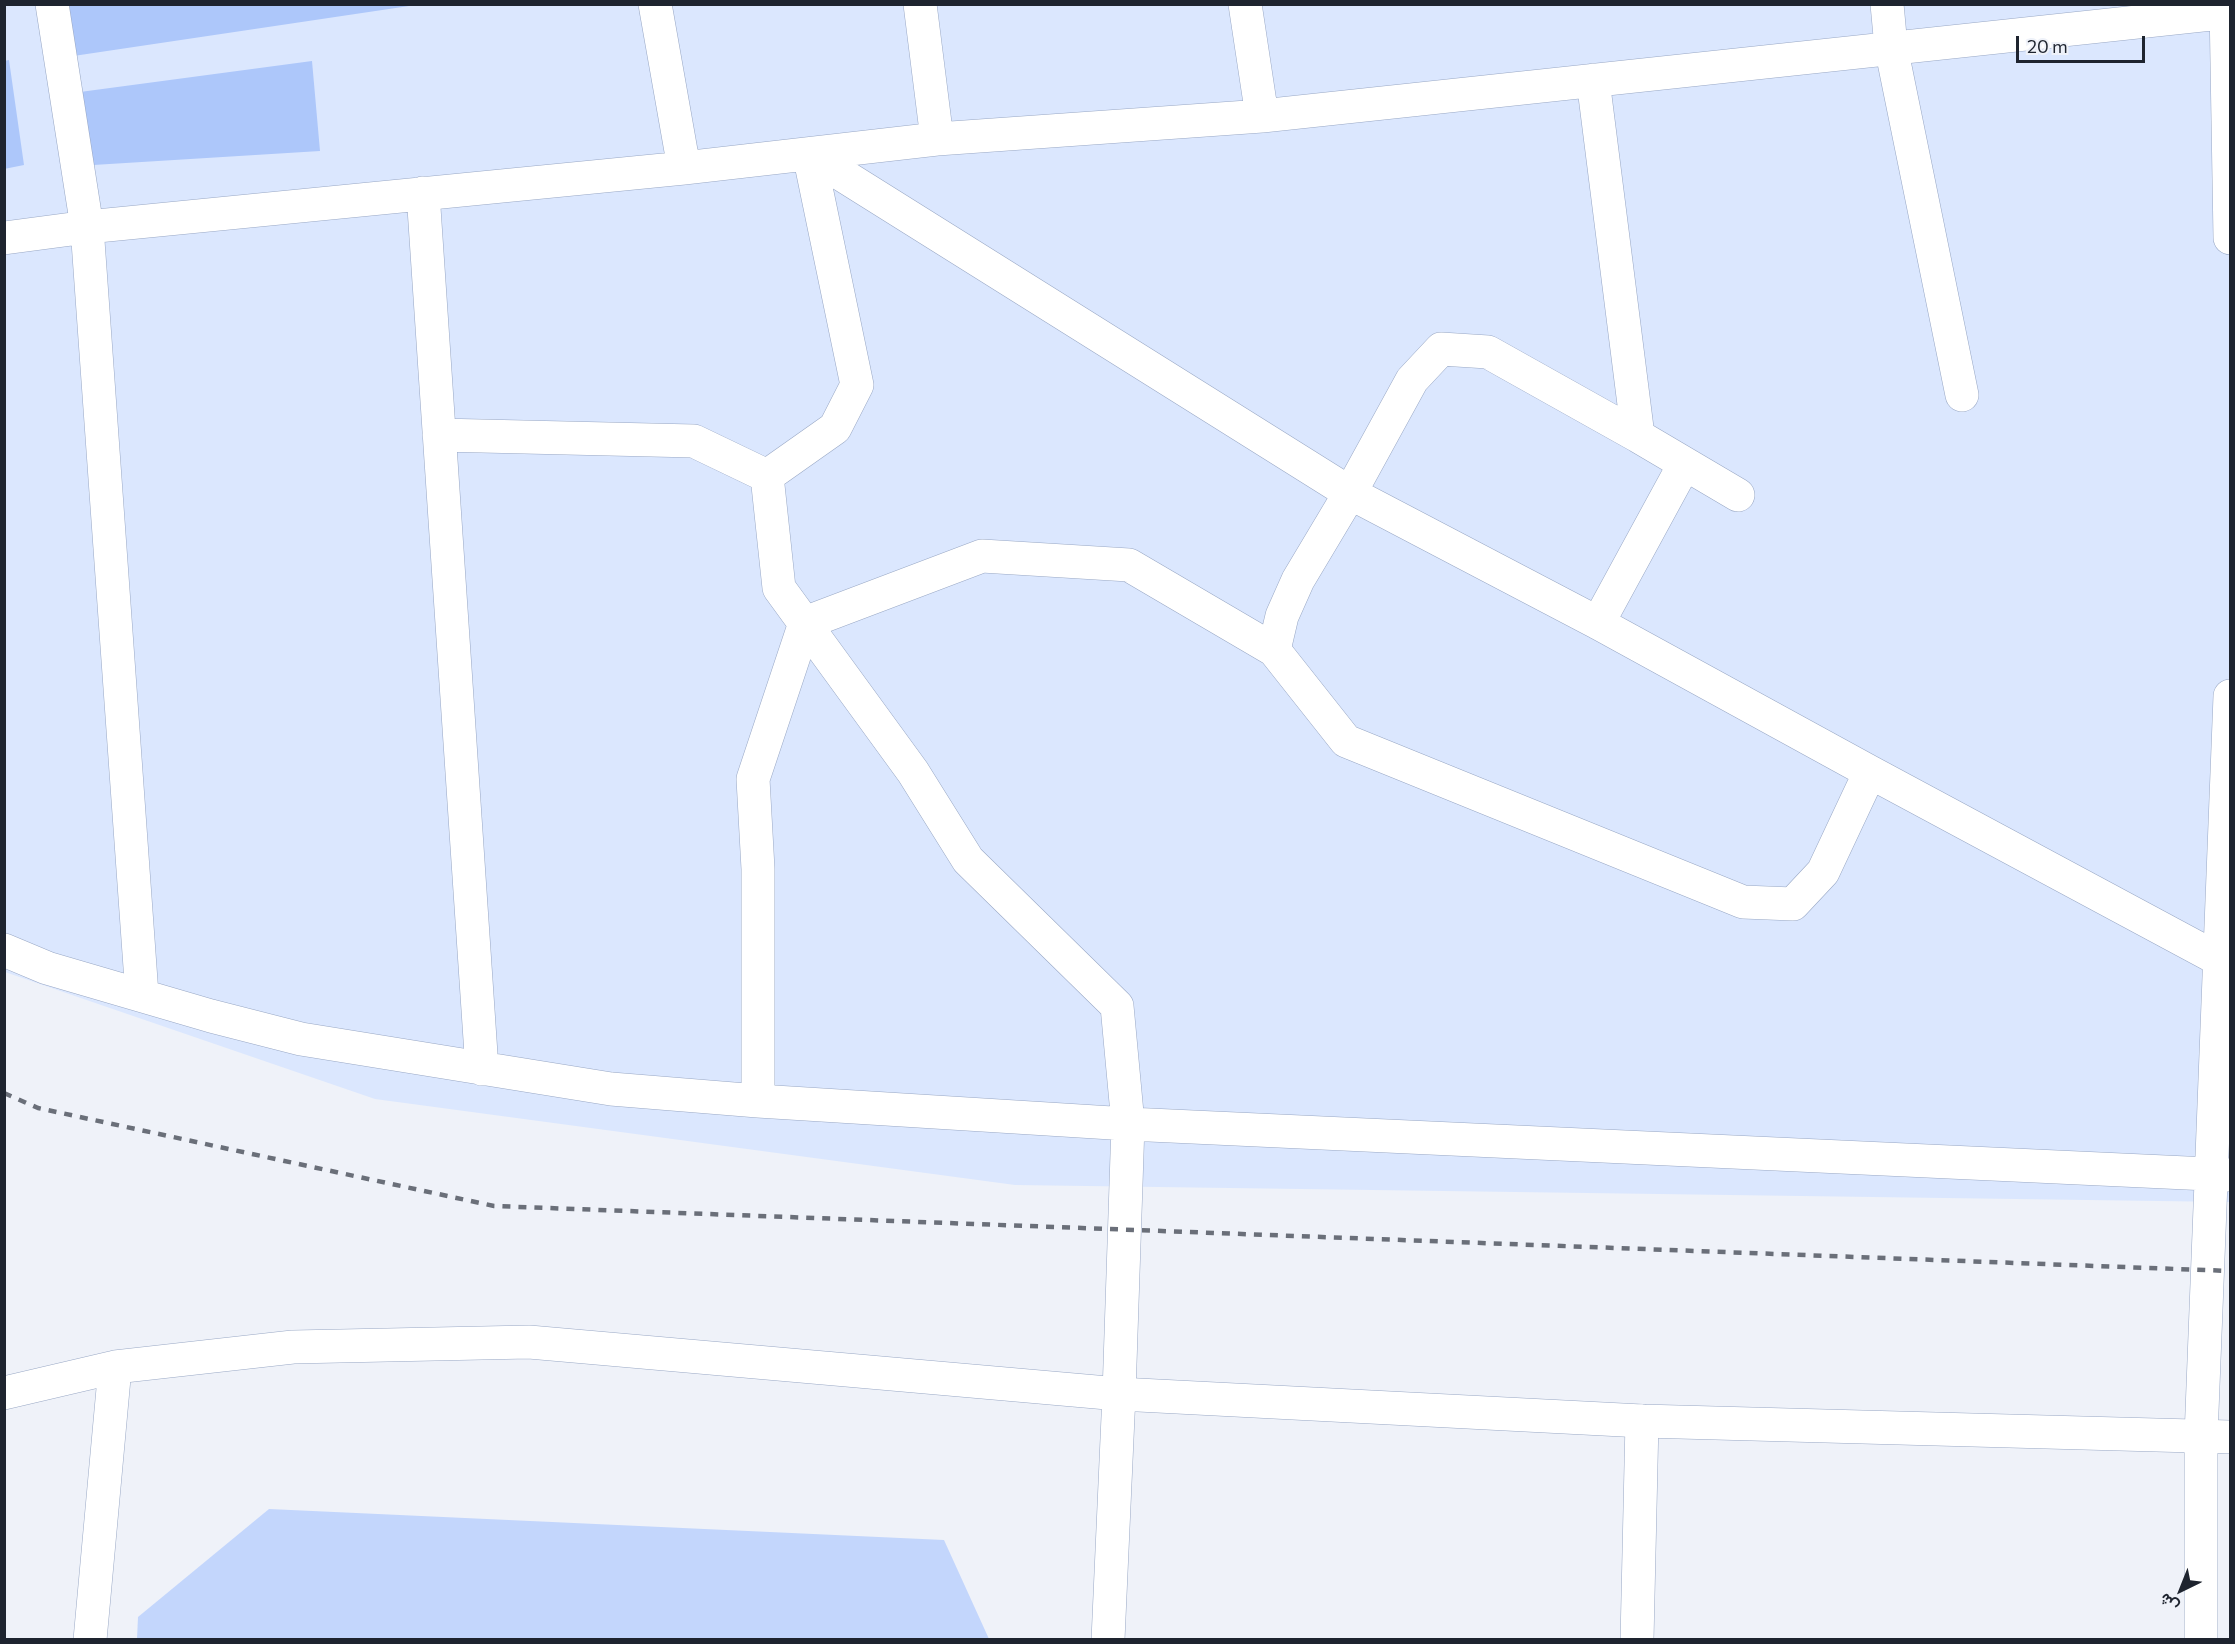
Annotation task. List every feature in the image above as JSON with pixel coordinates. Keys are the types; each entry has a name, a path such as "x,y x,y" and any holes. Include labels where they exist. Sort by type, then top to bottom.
{"street":[{"path":"52,4 87,227 142,995"},
{"path":"655,4 684,168"},
{"path":"920,4 937,139"},
{"path":"1245,4 1262,116"},
{"path":"1887,4 1891,47 1962,395"},
{"path":"4,238 87,227 684,168 937,139 1262,116 2228,10 2230,238"},
{"path":"1593,80 1638,436"},
{"path":"767,476 835,428 856,385 809,154"},
{"path":"809,154 1350,493 1598,622 1870,772 2220,960"},
{"path":"423,193 482,1069"},
{"path":"1274,650 1282,616 1298,580 1350,493 1412,380 1441,349 1488,352 1738,495"},
{"path":"439,435 694,441 767,476"},
{"path":"1598,622 1684,465"},
{"path":"767,476 779,588 913,772 968,860 1117,1006 1128,1124 1108,1640"},
{"path":"805,623 982,556 1129,565 1274,650 1346,741 1743,902 1793,904 1823,872 1870,772"},
{"path":"758,1101 758,869 753,778 805,623"},
{"path":"2201,1640 2216,1437 2221,1175 2220,960 2230,696"},
{"path":"4,950 48,968 211,1016 301,1039 611,1089 758,1101 1128,1124 2221,1175"},
{"path":"4,1393 115,1367 293,1347 529,1342 1119,1394 1642,1421 2216,1437"},
{"path":"90,1640 115,1367"},
{"path":"1637,1640 1642,1421"}],"shaded area":[{"path":"5,5 2230,5 2230,1202 1015,1185 375,1099 5,972"},
{"path":"269,1509 944,1540 989,1639 137,1639 138,1617"}],"building":[{"path":"52,4 409,4 409,6 60,58"},
{"path":"9,60 24,165 4,169 4,61"},
{"path":"312,61 320,151 77,166 65,94"}],"railway":[{"path":"4,1093 38,1108 494,1206 2230,1271"}]}
